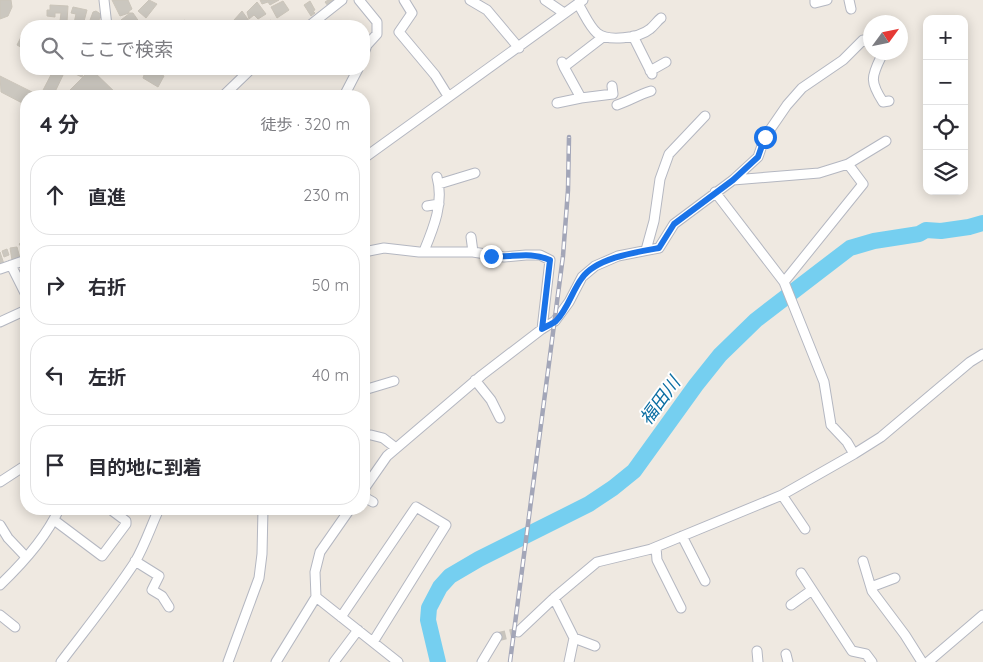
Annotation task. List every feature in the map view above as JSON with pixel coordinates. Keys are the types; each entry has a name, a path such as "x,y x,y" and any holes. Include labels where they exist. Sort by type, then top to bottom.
{"street":[{"path":"104,0 106,20"},
{"path":"317,20 342,0"},
{"path":"359,0 377,22 377,34 370,41"},
{"path":"404,0 412,13 399,32 435,75 448,96"},
{"path":"470,0 487,10 519,48"},
{"path":"544,0 564,13"},
{"path":"815,0 815,3 827,0"},
{"path":"370,154 448,96 519,48 580,2 596,32 603,37 633,36 649,30 661,18"},
{"path":"633,36 651,72 666,62"},
{"path":"581,98 563,64 603,37"},
{"path":"370,480 387,456 396,448 475,380 555,321 569,302 582,277 595,266 618,256 659,248 674,224 714,192 733,180 758,157 765,137 787,104 802,88 843,60 863,40"},
{"path":"880,60 873,73 872,81 883,102 889,101"},
{"path":"229,90 246,75"},
{"path":"347,90 355,75"},
{"path":"557,104 612,90 617,107 632,100 637,95 651,91"},
{"path":"646,250 654,221 660,179 669,154 705,116"},
{"path":"733,180 819,173 848,164 886,141"},
{"path":"784,282 862,184 848,164"},
{"path":"424,251 439,204 438,180 475,174"},
{"path":"714,192 784,282 824,382 831,425 847,442 854,454"},
{"path":"427,206 439,204"},
{"path":"471,237 473,252"},
{"path":"370,251 384,248 420,252 473,252 504,257 526,254 540,255 550,260 542,329"},
{"path":"0,269 20,262"},
{"path":"10,265 20,284"},
{"path":"0,322 20,313"},
{"path":"518,632 554,598 597,562 656,547 803,485 881,437 970,362 983,354"},
{"path":"475,380 490,400 500,418"},
{"path":"370,388 394,381"},
{"path":"371,435 383,438 396,448"},
{"path":"0,482 20,469"},
{"path":"782,495 805,529"},
{"path":"341,618 416,507 446,525 373,642"},
{"path":"0,585 26,557 56,515"},
{"path":"54,520 102,556 126,524 126,521 118,515"},
{"path":"61,662 135,561 157,515"},
{"path":"228,662 259,578 262,554 263,515"},
{"path":"276,662 316,596 315,572 320,552 346,515"},
{"path":"0,525 8,538 26,557"},
{"path":"682,536 705,581"},
{"path":"656,547 657,560 681,608"},
{"path":"135,561 159,576 152,590 162,596 169,607"},
{"path":"863,561 871,587 922,662"},
{"path":"801,574 852,651 866,654 872,662"},
{"path":"871,587 895,578"},
{"path":"791,605 812,590"},
{"path":"316,596 394,661"},
{"path":"554,598 574,638 568,662"},
{"path":"0,615 15,627"},
{"path":"928,662 983,615"},
{"path":"334,662 358,630"},
{"path":"482,662 497,637"},
{"path":"574,638 595,646"},
{"path":"757,652 758,662"}],"building":[{"path":"0,0 11,0 12,7 8,16 0,19"},
{"path":"112,0 128,0 132,9 129,13 120,16"},
{"path":"149,0 157,4 146,18 138,11"},
{"path":"260,0 279,0 270,5 268,2 262,4"},
{"path":"336,0 328,6 325,2"},
{"path":"283,1 289,10 277,18 271,7"},
{"path":"310,1 315,10 313,11 315,13 311,16 304,5"},
{"path":"257,2 266,14 258,19 254,15 249,19 247,12"},
{"path":"50,5 68,6 67,20 60,20 61,13 55,13 55,17 47,16 47,10 50,10"},
{"path":"73,7 87,10 84,20 75,20 76,14 71,13"},
{"path":"96,11 102,15 99,20 90,20 93,12"},
{"path":"242,11 248,20 234,20"},
{"path":"130,13 133,13 138,20 121,20"},
{"path":"51,75 63,75 56,90 43,90"},
{"path":"85,75 97,75 113,90 70,90"},
{"path":"144,75 164,76 158,87 143,78"},
{"path":"0,76 28,90 20,90 20,102 1,92"},
{"path":"17,247 20,258 12,260 10,248"},
{"path":"7,249 9,255 4,257 2,251"},
{"path":"0,252 4,264 0,265"}],"waterway":[{"name":"福田川","path":"438,662 428,620 429,608 440,587 450,576 479,559 589,504 634,471 720,355 756,320 850,248 874,241 919,234 926,230 941,231 983,223"}],"tunnel":[{"path":"497,637 518,632"}],"railway":[{"path":"510,662 563,256 568,190 569,137"}],"route":[{"path":"491,256 504,257 526,254 540,255 550,260 542,329 555,321 569,302 582,277 595,266 618,256 659,248 674,224 714,192 733,180 758,157 765,137"}]}
